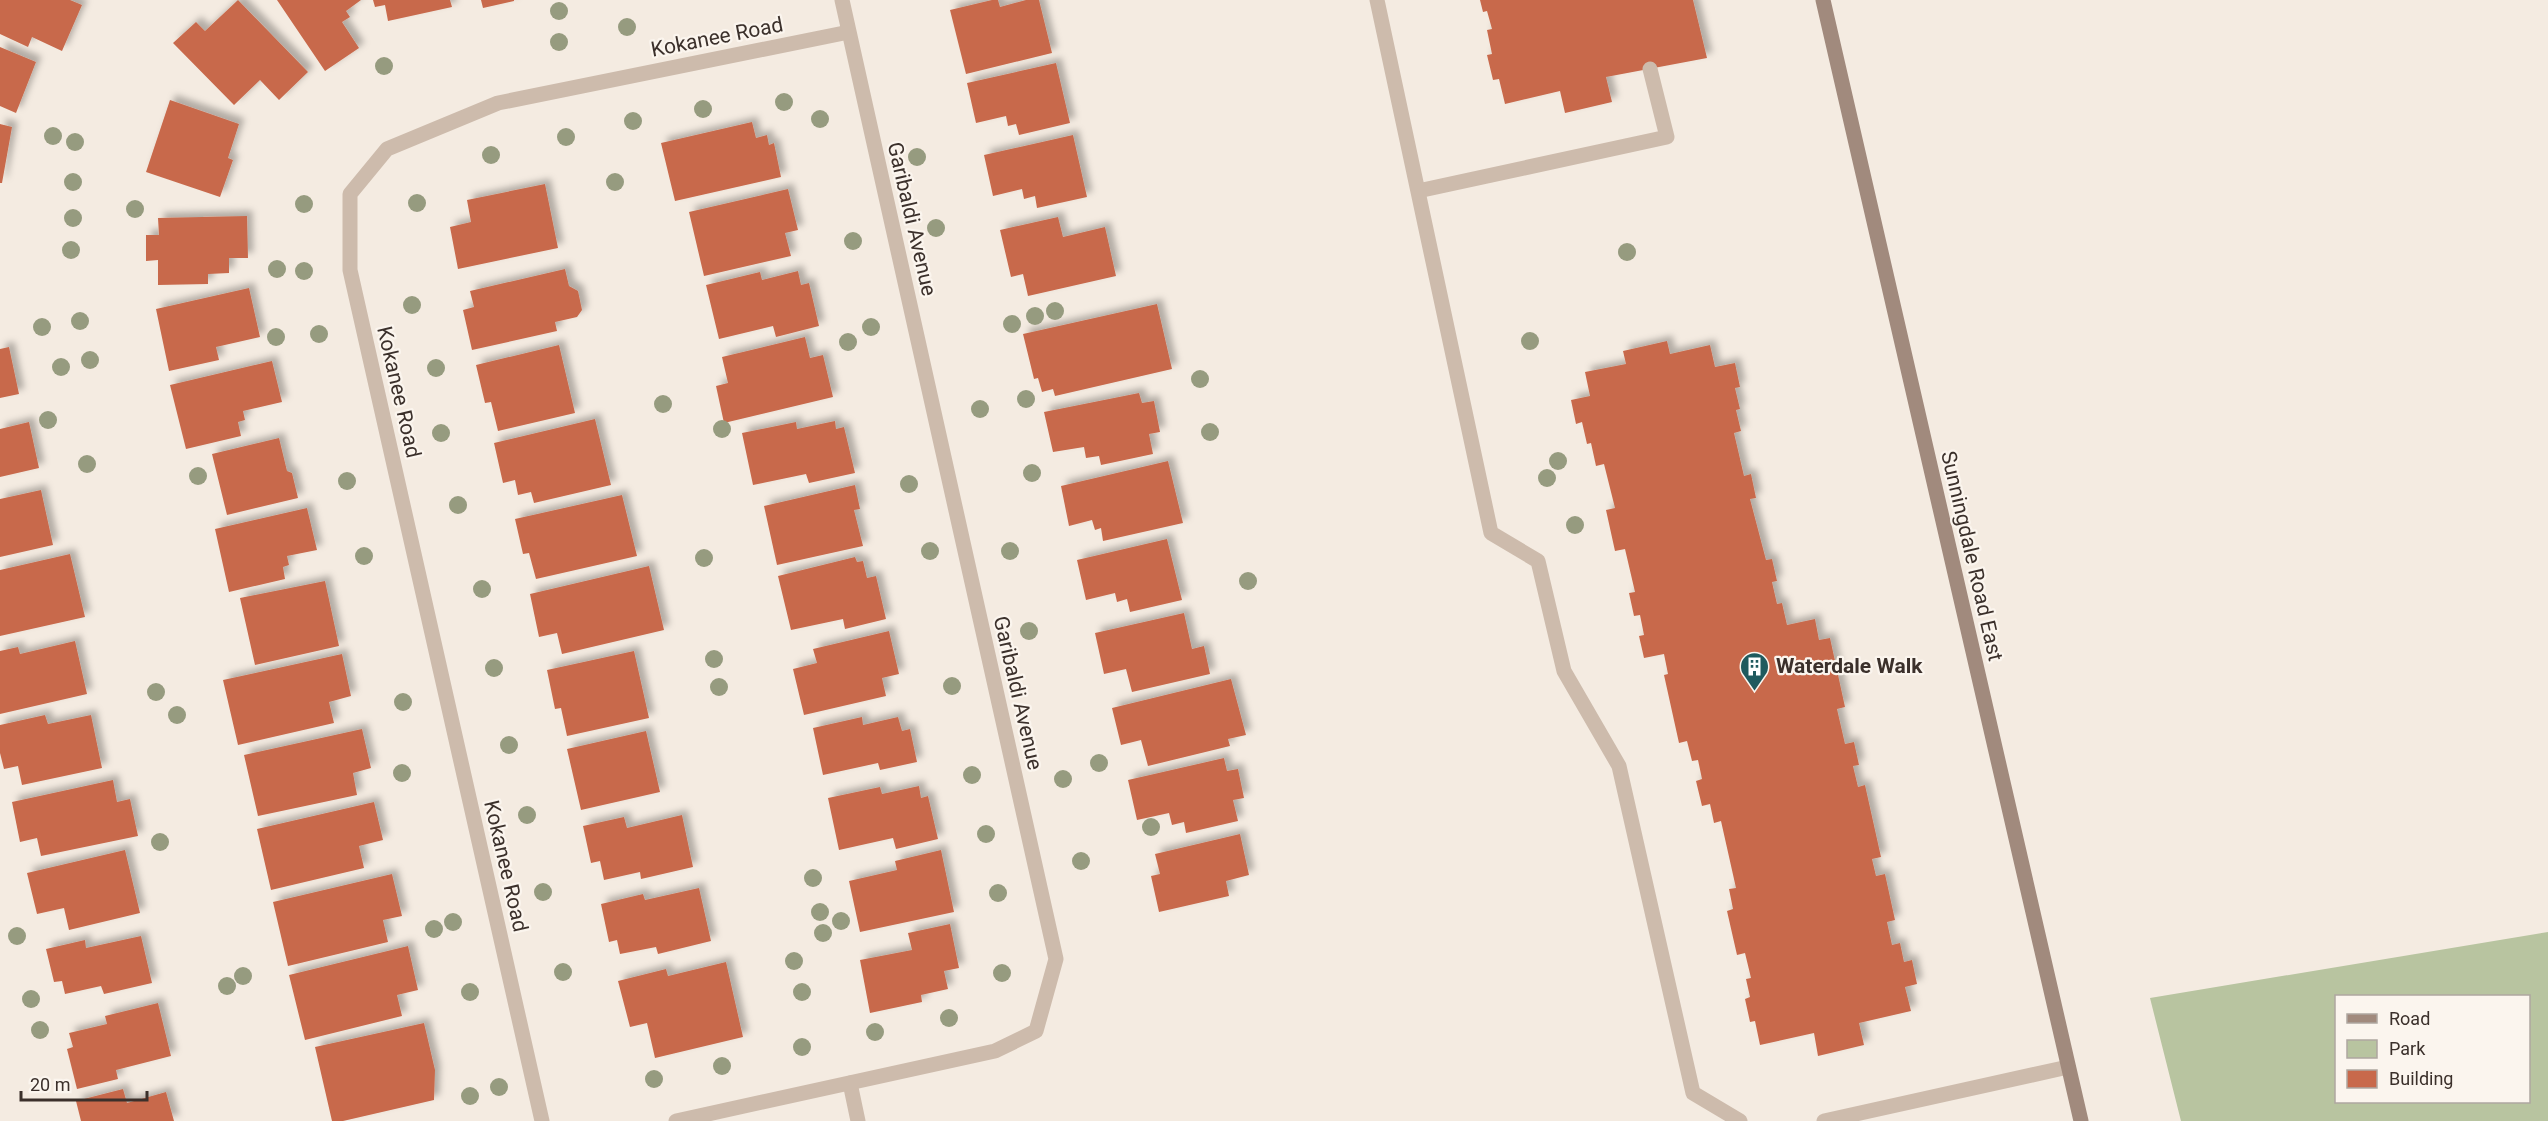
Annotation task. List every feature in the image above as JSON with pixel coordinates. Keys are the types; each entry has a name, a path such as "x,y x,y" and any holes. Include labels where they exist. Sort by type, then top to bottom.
{"main road":[{"name":"Sunningdale Road East","path":"1823,0 2081,1121"}],"street":[{"name":"Garibaldi Avenue","path":"676,1121 995,1051 1036,1031 1056,959 842,0"},
{"path":"1377,0 1491,533 1538,561 1564,671 1619,766 1693,1093 1740,1121"},
{"name":"Kokanee Road","path":"542,1121 350,270 350,194 387,149 498,103 849,32"},
{"path":"1418,191 1666,137 1650,69"},
{"path":"1824,1121 2068,1067"},
{"path":"850,1083 858,1121"}],"green space":[{"path":"2548,932 2548,1121 2181,1121 2150,998"}],"building":[{"path":"0,0 70,0 82,5 62,51 32,37 28,47 0,34"},
{"path":"238,0 308,72 279,100 260,80 234,105 173,43 196,22 205,31"},
{"path":"277,0 361,0 346,11 350,17 342,22 359,48 325,71"},
{"path":"373,0 450,0 452,7 388,21 385,5 375,7"},
{"path":"481,0 514,0 514,1 483,8"},
{"path":"998,0 1000,7 1026,0 1039,0 1052,53 966,74 950,10"},
{"path":"1480,0 1693,0 1707,58 1606,77 1612,102 1565,113 1560,91 1505,104 1499,79 1493,80 1487,55 1492,54 1487,30 1492,29 1487,11 1483,12"},
{"path":"0,47 36,62 16,113 0,106"},
{"path":"1056,63 1070,123 1019,135 1016,124 1008,126 1006,116 976,123 967,83"},
{"path":"170,100 239,124 228,158 233,160 220,197 146,172"},
{"path":"752,122 756,138 767,135 769,145 774,143 781,177 675,201 661,143"},
{"path":"0,124 12,127 2,183 0,183"},
{"path":"1073,135 1087,197 1037,208 1035,196 1024,199 1022,189 993,196 984,155"},
{"path":"545,184 558,248 458,269 450,227 471,222 467,200"},
{"path":"788,189 798,230 785,233 791,256 704,276 689,212"},
{"path":"247,216 248,258 229,258 229,273 208,274 208,284 158,285 158,260 146,261 146,235 159,235 158,218"},
{"path":"1058,217 1063,237 1105,227 1116,276 1028,296 1023,274 1011,277 1000,230"},
{"path":"565,269 569,286 578,291 582,310 577,317 555,322 557,331 472,350 463,310 474,307 470,291"},
{"path":"798,271 801,285 809,283 819,326 776,337 773,326 719,339 706,285 760,272 762,280"},
{"path":"249,288 260,337 216,347 219,360 169,371 156,309"},
{"path":"1157,304 1172,369 1055,396 1053,389 1042,392 1038,378 1034,379 1023,334"},
{"path":"805,337 810,358 823,355 833,397 724,423 716,386 728,383 722,357"},
{"name":"Waterdale Walk","path":"1667,341 1670,354 1710,345 1715,367 1735,363 1740,387 1735,388 1740,409 1736,410 1741,431 1734,433 1744,476 1751,474 1756,498 1750,499 1766,560 1772,559 1777,581 1772,582 1777,604 1782,603 1787,625 1815,619 1819,640 1830,638 1845,707 1837,709 1845,744 1854,742 1859,765 1853,766 1858,787 1865,785 1881,857 1872,859 1876,876 1885,874 1895,920 1887,922 1892,945 1900,943 1904,962 1912,960 1917,984 1905,987 1911,1011 1859,1023 1864,1045 1818,1056 1814,1033 1760,1045 1755,1021 1750,1022 1745,999 1750,997 1746,979 1751,978 1745,953 1737,955 1727,911 1733,909 1729,889 1736,888 1721,821 1714,823 1710,804 1702,806 1696,781 1702,779 1698,760 1692,761 1687,741 1679,743 1664,675 1668,674 1664,654 1644,658 1639,636 1644,635 1640,615 1634,616 1629,593 1635,592 1625,549 1615,551 1606,510 1615,508 1604,464 1596,466 1591,443 1587,444 1582,422 1576,424 1571,400 1590,396 1585,372 1626,364 1623,351"},
{"path":"559,345 575,413 498,431 491,402 485,403 476,365"},
{"path":"9,347 19,394 0,398 0,349"},
{"path":"272,361 282,402 243,411 245,420 238,422 241,436 186,449 170,385"},
{"path":"1139,393 1142,403 1154,401 1160,432 1149,434 1153,454 1101,465 1099,456 1086,458 1084,447 1053,452 1044,412"},
{"path":"595,419 611,485 534,503 531,492 518,495 515,480 503,483 494,443"},
{"path":"835,421 836,429 844,427 855,473 809,483 806,474 753,485 742,433 796,422 797,429"},
{"path":"29,422 39,468 0,477 0,429"},
{"path":"279,438 287,471 292,473 298,498 227,515 212,454"},
{"path":"1168,461 1183,523 1103,541 1101,528 1095,530 1092,520 1069,526 1061,486"},
{"path":"855,485 860,509 854,510 863,546 777,565 764,506"},
{"path":"41,490 53,545 0,557 0,499"},
{"path":"622,495 637,556 536,579 529,553 523,554 515,519"},
{"path":"307,508 317,550 287,556 289,565 283,567 285,579 229,592 215,529"},
{"path":"1167,539 1182,600 1130,612 1127,599 1117,602 1115,593 1086,600 1077,560"},
{"path":"70,554 85,617 0,636 0,570"},
{"path":"855,557 857,562 863,561 867,578 876,576 886,619 845,629 843,619 791,630 778,576"},
{"path":"649,566 664,630 562,654 557,633 539,637 530,594"},
{"path":"325,581 339,646 255,665 240,598"},
{"path":"1184,613 1192,649 1204,646 1210,674 1132,692 1126,669 1104,674 1095,633"},
{"path":"889,631 899,674 882,678 886,696 804,715 793,669 817,663 813,649"},
{"path":"75,641 87,694 0,714 0,651 18,647 20,654"},
{"path":"634,651 649,718 567,736 561,708 555,709 547,670"},
{"path":"342,654 351,696 329,702 334,723 238,745 223,680"},
{"path":"1231,679 1246,735 1228,739 1230,746 1148,766 1141,740 1121,745 1112,708"},
{"path":"45,715 48,724 91,715 102,768 22,785 18,766 4,769 0,753 0,725"},
{"path":"862,717 863,725 898,717 902,731 910,729 917,762 880,770 878,763 823,775 813,728"},
{"path":"362,729 371,768 353,773 357,795 258,816 244,755"},
{"path":"646,731 660,792 581,810 567,749"},
{"path":"1224,758 1227,771 1238,769 1244,798 1233,800 1238,821 1186,833 1184,822 1172,825 1169,813 1137,820 1128,780"},
{"path":"113,780 117,802 130,799 138,836 41,856 37,838 20,842 12,802"},
{"path":"919,786 921,798 928,796 938,839 896,849 893,838 839,850 828,798 880,787 882,794"},
{"path":"374,802 383,840 359,846 364,868 271,890 257,829"},
{"path":"682,815 693,867 641,879 640,872 604,880 600,861 591,863 583,826 624,817 627,828"},
{"path":"1240,834 1249,875 1226,881 1229,896 1159,912 1151,876 1160,874 1155,854"},
{"path":"125,850 140,913 69,930 64,908 37,914 27,873"},
{"path":"941,850 954,912 860,932 849,881 897,870 895,861"},
{"path":"392,874 402,916 383,920 388,942 288,966 273,902"},
{"path":"699,888 711,941 658,954 656,947 620,954 617,940 609,942 601,904 643,894 645,900"},
{"path":"950,924 959,968 944,971 948,989 921,995 922,1002 870,1013 860,960 912,950 908,933"},
{"path":"141,936 152,983 104,994 101,986 65,994 62,981 54,982 46,949 85,940 86,948"},
{"path":"408,946 418,990 397,995 402,1016 305,1040 289,975"},
{"path":"726,962 743,1037 655,1058 647,1023 630,1027 618,981 666,969 668,976"},
{"path":"158,1003 171,1056 116,1070 118,1079 77,1089 67,1049 73,1047 69,1033 107,1024 105,1016"},
{"path":"424,1023 435,1070 434,1100 343,1121 332,1121 315,1047"},
{"path":"123,1089 127,1103 166,1092 174,1121 81,1121 76,1101"}],"place":[{"name":"Waterdale Walk","path":"1755,692"}]}
